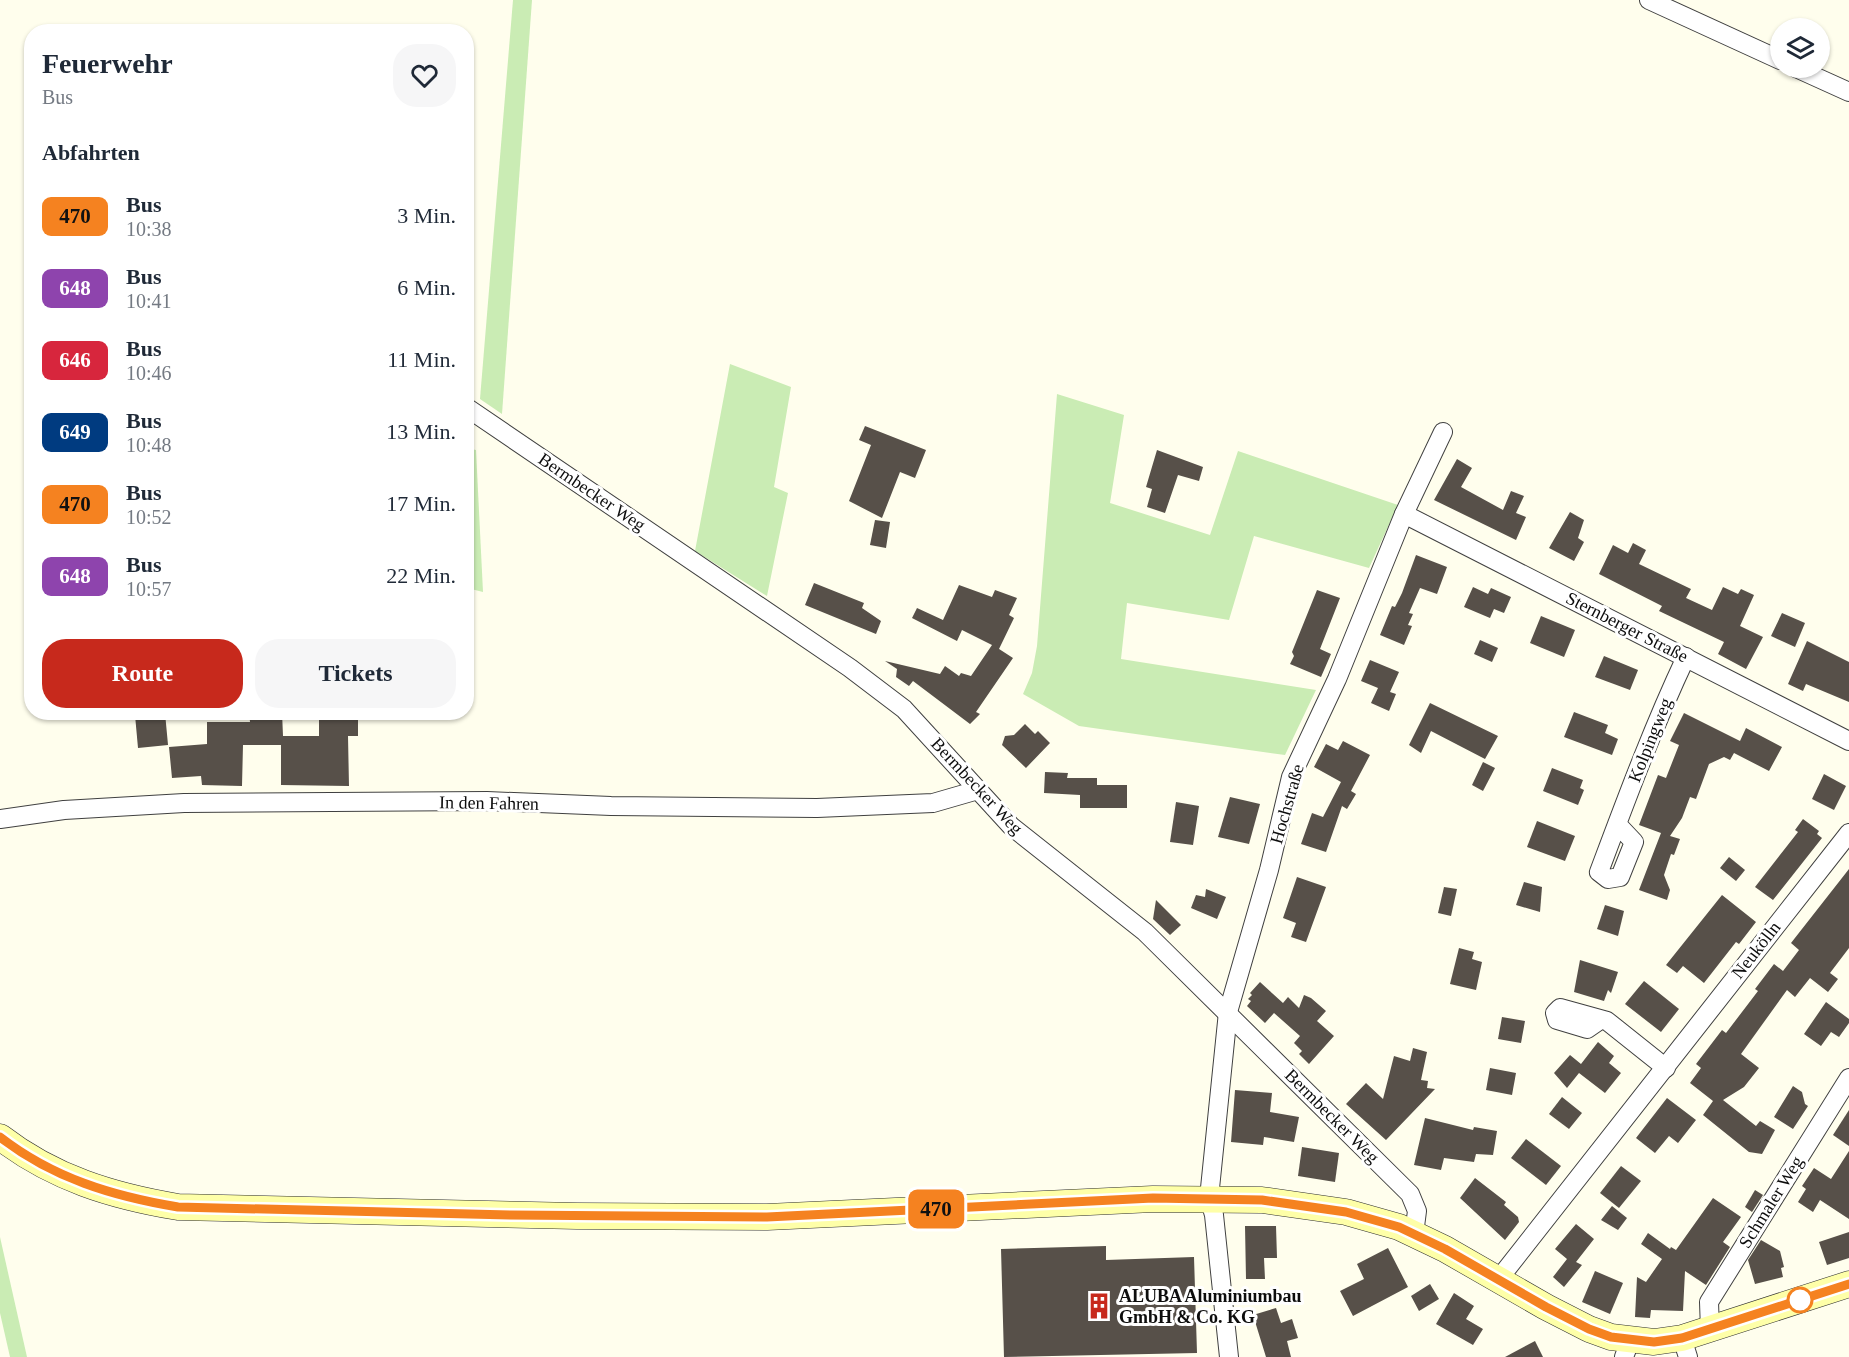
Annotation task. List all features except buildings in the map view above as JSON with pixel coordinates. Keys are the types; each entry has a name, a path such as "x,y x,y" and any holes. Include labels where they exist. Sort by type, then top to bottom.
{"main road":[{"path":"0,1137 40,1165 66,1177 137,1200 178,1207 565,1216 767,1217 1086,1201 1209,1198 1307,1204 1377,1220 1414,1234 1627,1349 1654,1342 1685,1348 1710,1330 1849,1284"}],"street":[{"path":"1649,0 1770,55"},
{"path":"1818,78 1849,92"},
{"name":"Bermbecker Weg","path":"474,412 850,668 895,702 953,760 1011,826 1145,932 1410,1194 1417,1211 1414,1234"},
{"name":"Hochstraße","path":"1229,1357 1214,1215 1209,1198 1228,1012 1269,870 1291,777 1337,679 1404,514 1443,432"},
{"name":"Sternberger Straße","path":"1404,514 1849,741"},
{"name":"Kolpingweg","path":"1617,824 1660,712 1686,657"},
{"name":"In den Fahren","path":"0,819 64,810 184,803 487,801 610,806 817,808 933,803 978,790"},
{"name":"Neukölln","path":"1498,1280 1849,833"},
{"path":"1600,1020 1607,1022 1666,1068"},
{"name":"Schmaler Weg","path":"1710,1330 1709,1302 1849,1078"}],"green space":[{"path":"513,0 532,0 502,414 480,399"},
{"path":"730,364 791,387 774,487 788,493 767,596 695,551"},
{"path":"1057,394 1124,415 1110,503 1210,535 1238,451 1398,505 1369,568 1254,536 1229,620 1127,603 1121,659 1316,690 1285,755 1079,726 1023,694 1032,673 1037,646"},
{"path":"474,450 476,450 483,592 474,590"},
{"path":"0,1237 27,1357 10,1357 0,1313"}],"bus line":[{"name":"470","path":"0,1137 40,1165 99,1190 178,1207 510,1215 767,1217 1153,1198 1262,1200 1307,1204 1399,1227 1445,1249 1589,1329 1630,1341 1654,1342 1682,1338 1849,1284"}],"place":[{"name":"ALUBA Aluminiumbau GmbH & Co. KG","path":"1099,1306"}]}
